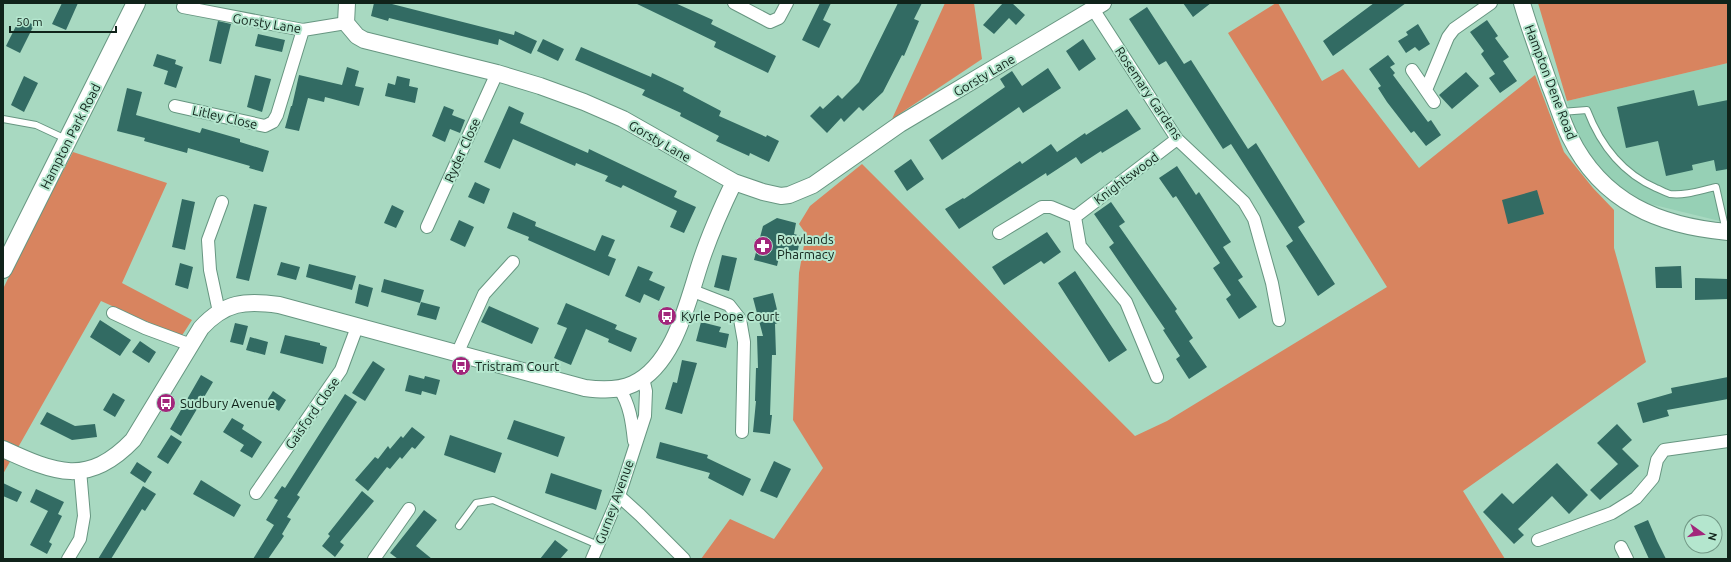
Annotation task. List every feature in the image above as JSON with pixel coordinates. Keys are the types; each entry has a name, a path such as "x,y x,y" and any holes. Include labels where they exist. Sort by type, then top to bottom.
{"main road":[{"name":"Hampton Park Road","path":"3,269 136,3"}],"street":[{"name":"Gorsty Lane","path":"186,3 183,7 303,30 346,23 357,36 364,40 496,73 540,86 584,102 623,120 734,182 763,192 781,196 800,191 813,185 900,124 1098,6"},
{"path":"346,23 347,3"},
{"path":"734,3 770,22 779,18 787,3"},
{"path":"1426,90 1448,37 1454,29 1491,3"},
{"name":"Hampton Dene Road","path":"1522,3 1570,137 1583,159 1601,181 1627,204 1648,214 1670,221 1727,232"},
{"name":"Rosemary Gardens","path":"1098,6 1177,139 1244,202 1254,219 1272,283 1279,320"},
{"name":"Litley Close","path":"175,106 265,126 273,122 277,115 303,30"},
{"path":"1412,70 1434,102"},
{"name":"Ryder Close","path":"427,227 496,73"},
{"name":"Knightswood","path":"1075,217 1177,139"},
{"path":"3,449 53,470 80,470 108,462 121,453 133,440 201,328 219,312 243,302 279,305 585,388 601,390 619,388 632,384 643,378 656,365 668,349 681,324 693,291 699,265 713,226 734,182"},
{"path":"219,312 210,270 208,240 222,202"},
{"path":"999,233 1042,207 1051,207 1075,217 1080,246 1126,302 1157,377"},
{"path":"457,354 484,294 513,262"},
{"path":"693,291 729,305 740,319 744,342 742,432"},
{"path":"113,313 145,328 191,345"},
{"name":"Gaisford Close","path":"256,493 341,370 357,327"},
{"name":"Gurney Avenue","path":"592,559 618,496 634,444 645,416 646,391 643,378"},
{"name":"Gurney Avenue","path":"619,388 631,414 634,444"},
{"path":"1538,540 1612,513 1636,498 1653,478 1657,460 1664,450 1728,441"},
{"path":"68,559 80,539 84,516 80,470"},
{"path":"618,496 640,515 684,559"},
{"path":"374,559 409,509"},
{"path":"1621,547 1627,559"}],"lane":[{"path":"1560,112 1587,110 1591,120 1616,162 1643,182 1670,194 1691,193 1716,187 1727,232"},
{"path":"3,119 36,125 68,140"},
{"path":"459,526 476,503 493,500 598,545"}],"shaded area":[{"path":"945,3 974,3 982,59 892,119"},
{"path":"1278,3 1322,81 1343,69 1419,168 1535,75 1564,152 1593,188 1614,210 1614,248 1646,362 1463,491 1505,559 701,559 730,519 774,539 823,468 793,420 799,273 806,234 799,224 810,206 862,164 1135,436 1167,421 1387,287 1228,33"},
{"path":"1538,3 1728,3 1728,63 1567,101"},
{"path":"1728,63 1728,223 1646,203 1607,178 1578,137 1567,101"},
{"path":"73,152 167,183 122,283 192,320 181,337 101,301 3,474 3,289 22,249"}],"building":[{"path":"62,3 78,3 66,30 52,24"},
{"path":"374,3 388,3 514,35 515,31 537,41 531,54 499,39 498,45 389,18 388,21 371,16"},
{"path":"635,3 675,3 713,20 711,24 776,56 768,73 714,47 716,42"},
{"path":"820,3 831,3 823,20 831,24 819,48 802,40"},
{"path":"898,3 922,3 914,19 919,21 904,56 902,55 883,92 863,111 859,107 844,122 841,118 827,133 810,116 820,106 823,109 838,95 842,99 859,82"},
{"path":"1003,3 1012,3 1025,15 1016,25 1009,18 994,34 983,25"},
{"path":"1183,3 1211,3 1193,17"},
{"path":"1374,3 1406,3 1333,56 1323,41"},
{"path":"1147,7 1184,64 1191,60 1248,149 1256,143 1305,222 1298,227 1335,284 1318,296 1286,246 1293,241 1231,144 1223,149 1166,61 1159,65 1129,19"},
{"path":"20,18 34,25 20,53 6,46"},
{"path":"1487,20 1498,36 1495,38 1509,57 1503,61 1517,81 1500,93 1489,78 1495,74 1481,54 1484,51 1470,32"},
{"path":"218,21 231,24 221,64 209,61"},
{"path":"1418,24 1430,44 1419,51 1415,47 1406,53 1398,41 1408,35 1406,32"},
{"path":"258,34 285,40 282,52 255,46"},
{"path":"543,39 564,49 558,61 537,51"},
{"path":"1083,39 1096,59 1079,71 1066,51"},
{"path":"581,47 651,77 652,73 684,88 683,91 721,111 719,116 766,137 767,135 779,141 769,162 750,153 749,156 716,141 719,136 680,116 681,113 642,95 645,90 575,60"},
{"path":"157,54 176,60 175,64 183,67 176,88 164,84 168,71 153,66"},
{"path":"1388,55 1395,64 1390,67 1395,73 1393,75 1428,122 1431,120 1441,135 1426,146 1414,131 1411,133 1387,102 1378,88 1381,86 1369,69"},
{"path":"347,67 359,71 355,86 364,88 359,106 325,97 324,102 308,98 299,131 285,128 299,75 342,85"},
{"path":"1048,68 1061,88 1023,113 1019,107 942,160 929,140 1005,87 1000,79 1012,71 1022,86"},
{"path":"1466,72 1479,86 1452,109 1439,95"},
{"path":"255,75 271,79 262,112 247,107"},
{"path":"24,76 38,83 24,112 11,105"},
{"path":"397,76 410,79 409,86 418,88 415,103 385,96 388,83 395,85"},
{"path":"127,88 142,92 136,115 200,133 202,128 240,139 240,142 269,151 263,172 249,168 250,166 188,148 187,153 144,141 145,138 117,131"},
{"path":"1694,90 1698,106 1728,100 1728,169 1716,171 1714,160 1692,165 1693,170 1666,176 1658,141 1626,148 1617,107"},
{"path":"444,106 454,110 452,115 465,120 460,133 450,129 445,142 432,136"},
{"path":"509,106 524,113 520,123 588,153 589,149 677,191 674,197 696,207 684,233 670,227 677,211 623,185 621,188 605,181 608,176 576,163 575,166 513,139 500,169 484,162"},
{"path":"1127,109 1141,129 1102,153 1101,151 1081,164 1076,157 1047,176 1046,173 959,229 945,209 963,198 964,199 1020,161 1022,164 1051,144 1057,152 1085,133 1086,135"},
{"path":"911,159 924,179 907,191 894,171"},
{"path":"1177,166 1196,195 1199,192 1231,242 1223,247 1243,277 1238,280 1257,307 1239,319 1226,299 1231,295 1213,268 1220,263 1176,196 1173,198 1159,178"},
{"path":"475,182 490,189 484,204 468,197"},
{"path":"1537,190 1544,214 1508,224 1502,200"},
{"path":"182,199 195,202 185,250 172,247"},
{"path":"1111,202 1125,222 1119,226 1177,309 1175,311 1193,338 1189,341 1207,367 1189,379 1176,359 1180,356 1163,330 1165,329 1109,247 1114,243 1094,214"},
{"path":"254,204 267,207 249,281 236,278"},
{"path":"392,205 404,211 396,228 384,223"},
{"path":"513,212 536,222 535,226 595,251 602,235 615,240 608,256 616,259 609,276 528,240 529,237 507,228"},
{"path":"777,218 796,223 794,234 801,236 797,254 781,249 777,266 754,260 763,226"},
{"path":"459,220 474,227 465,247 450,240"},
{"path":"1047,232 1061,252 1044,264 1041,261 1004,285 992,267"},
{"path":"722,255 737,258 729,291 714,287"},
{"path":"281,262 300,267 296,280 277,275"},
{"path":"180,263 193,267 188,289 175,285"},
{"path":"309,264 356,276 352,290 306,277"},
{"path":"638,266 653,272 649,280 665,287 659,301 644,294 640,303 625,296"},
{"path":"1681,266 1682,288 1656,288 1655,267"},
{"path":"1075,271 1127,350 1109,362 1058,283"},
{"path":"1695,278 1728,279 1728,299 1695,300"},
{"path":"384,279 424,290 420,303 381,292"},
{"path":"359,284 373,288 368,307 355,303"},
{"path":"773,293 780,322 775,324 776,355 772,355 770,415 772,415 770,434 753,432 756,401 756,368 758,368 757,336 763,336 753,298"},
{"path":"421,302 440,307 436,320 417,315"},
{"path":"566,303 617,325 615,329 637,338 631,352 608,342 609,339 586,329 571,365 554,358 567,328 557,324"},
{"path":"489,306 539,328 532,344 481,322"},
{"path":"100,320 131,340 120,356 90,337"},
{"path":"701,322 721,327 719,332 729,334 726,348 696,341"},
{"path":"235,323 248,326 243,345 230,342"},
{"path":"285,335 320,343 320,345 327,347 323,364 280,353"},
{"path":"250,337 268,342 265,355 246,350"},
{"path":"140,341 156,352 149,363 132,352"},
{"path":"682,360 697,363 682,414 665,409 673,382 677,383"},
{"path":"373,361 385,369 365,401 352,393"},
{"path":"201,375 213,382 181,436 170,429"},
{"path":"409,375 424,379 425,376 440,380 436,395 422,391 421,395 405,391"},
{"path":"1728,377 1728,399 1667,410 1669,416 1643,423 1637,403 1672,393 1671,388"},
{"path":"273,391 286,400 279,411 266,402"},
{"path":"113,393 125,400 115,417 103,410"},
{"path":"345,394 357,402 297,495 300,497 287,517 291,519 282,534 284,536 268,559 253,559 274,525 266,520 278,500 274,498 282,486 285,488"},
{"path":"47,412 75,426 95,424 97,437 72,440 40,424"},
{"path":"232,418 244,425 242,429 262,442 252,458 240,451 244,445 223,432"},
{"path":"514,420 565,437 558,457 507,439"},
{"path":"1617,424 1632,440 1622,449 1639,466 1600,500 1590,490 1618,464 1597,443"},
{"path":"412,427 425,437 415,449 412,447 402,459 400,457 390,469 387,467 368,491 355,480 375,457 378,459 388,446 390,449 401,436 403,438"},
{"path":"171,435 182,442 168,464 157,457"},
{"path":"450,435 502,453 495,473 444,455"},
{"path":"660,442 708,455 707,458 751,479 743,496 708,478 710,473 656,458"},
{"path":"774,461 791,469 777,498 760,491"},
{"path":"137,462 152,472 145,483 130,473"},
{"path":"1557,463 1588,495 1569,514 1552,496 1518,529 1524,535 1514,544 1483,512 1502,493 1513,504"},
{"path":"551,473 602,490 596,510 545,493"},
{"path":"201,480 241,505 234,517 193,494"},
{"path":"3,483 22,492 17,502 3,496"},
{"path":"143,486 156,494 145,511 142,509 111,559 98,559"},
{"path":"36,489 64,502 58,514 62,516 49,542 52,544 47,554 30,545 48,511 30,502"},
{"path":"362,491 374,501 340,542 344,545 335,557 322,546 330,536 328,534"},
{"path":"424,510 437,520 416,546 432,559 398,559 390,553"},
{"path":"1648,520 1666,559 1649,559 1634,526"},
{"path":"555,540 568,550 560,559 540,559"}],"place":[{"name":"Rowlands Pharmacy","path":"763,246"},
{"name":"Kyrle Pope Court","path":"667,316"},
{"name":"Tristram Court","path":"461,366"},
{"name":"Sudbury Avenue","path":"166,403"}]}
